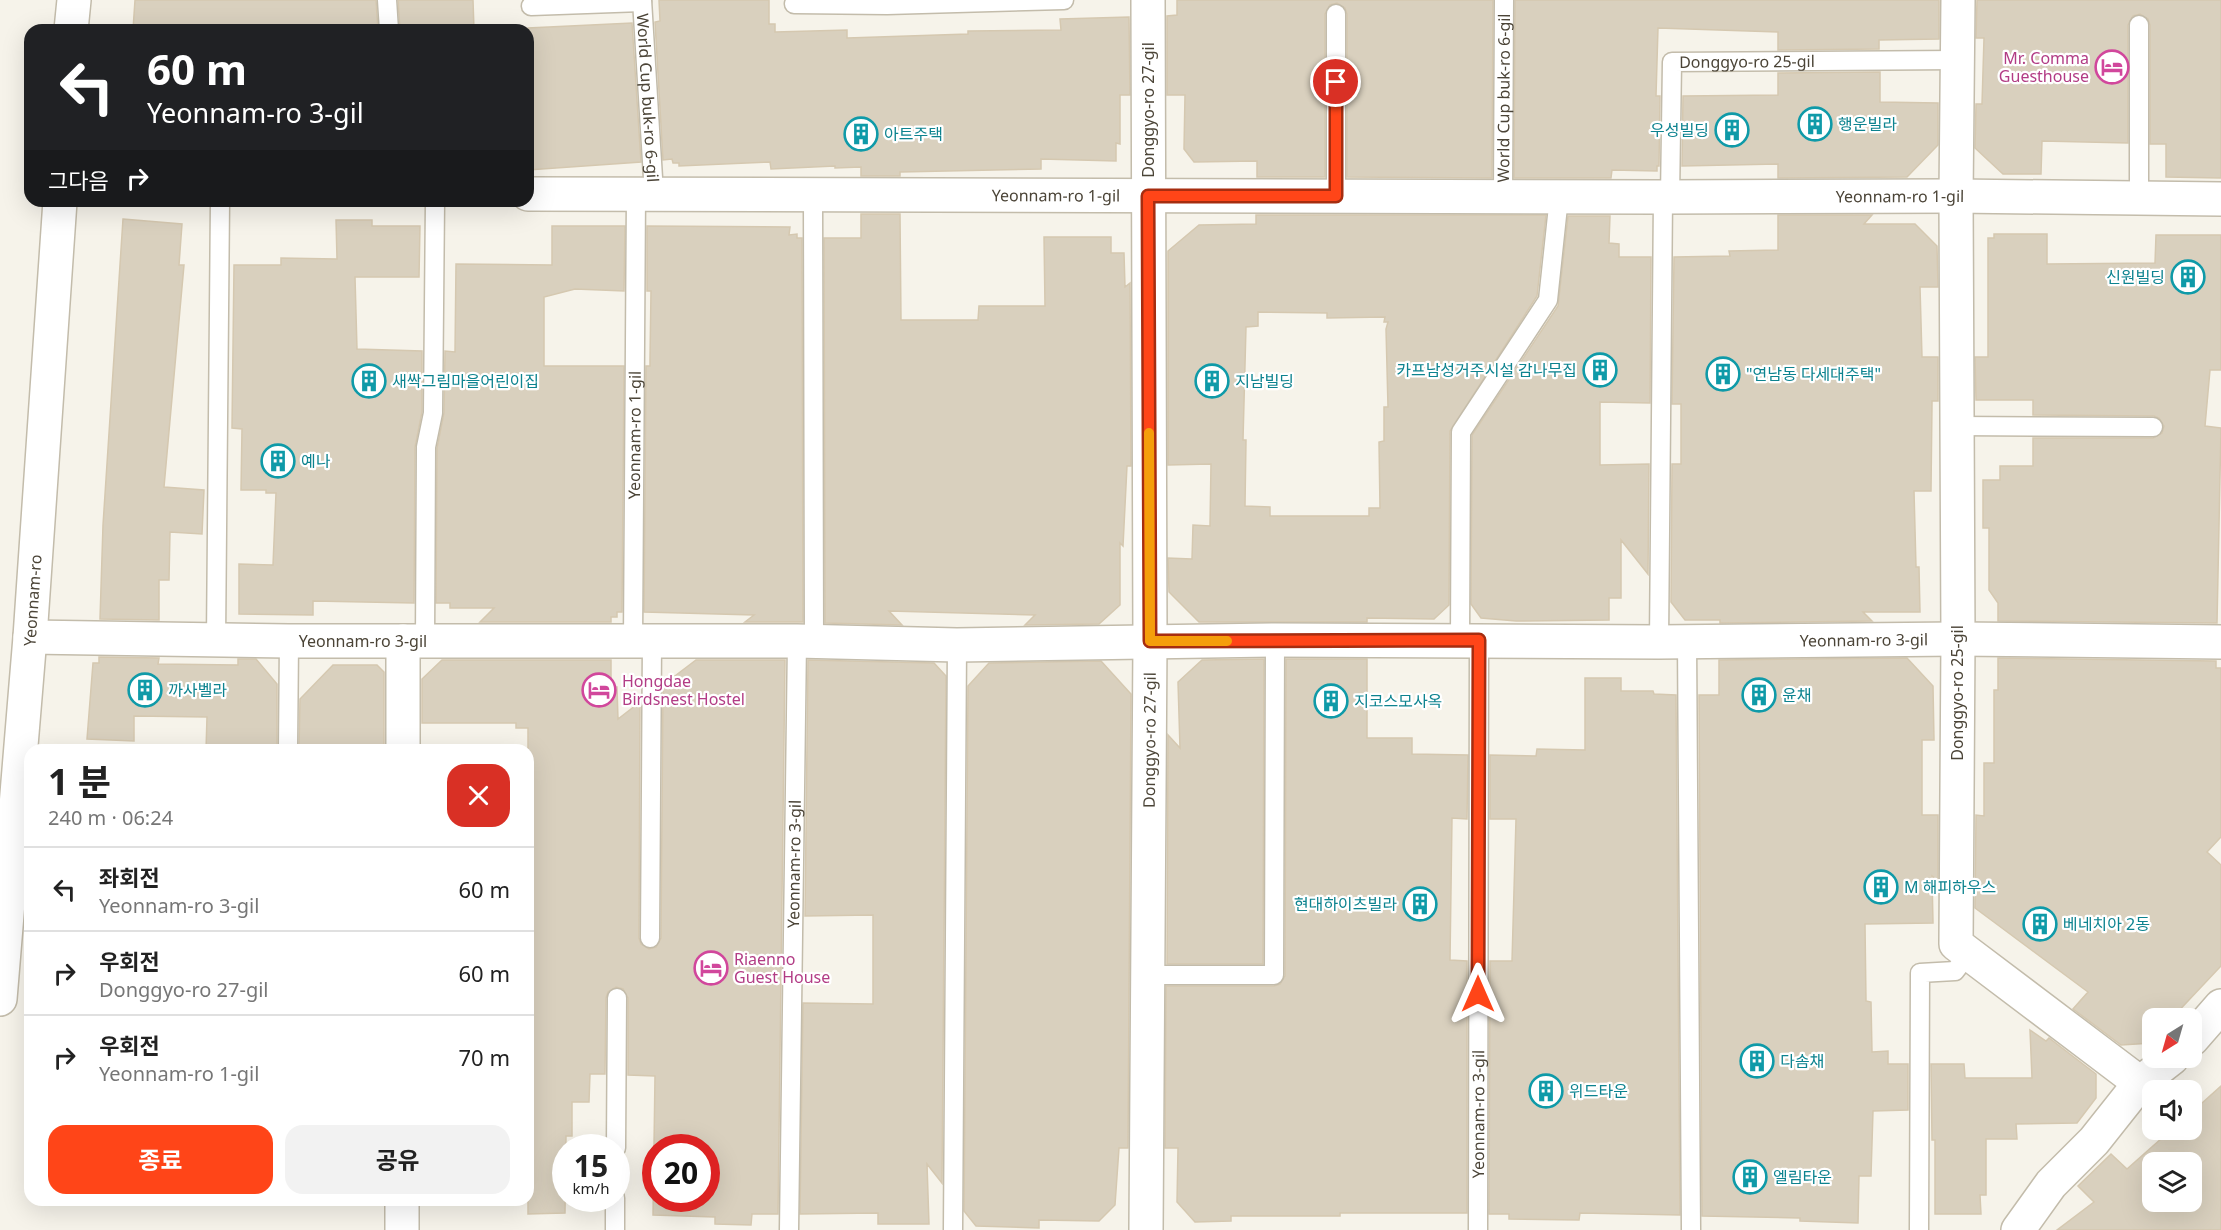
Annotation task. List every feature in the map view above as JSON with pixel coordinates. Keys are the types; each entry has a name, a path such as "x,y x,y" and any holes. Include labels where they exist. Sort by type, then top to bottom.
{"street":[{"path":"72,24 74,0"},
{"name":"Donggyo-ro 27-gil","path":"1146,1230 1150,641 1148,0"},
{"name":"Donggyo-ro 25-gil","path":"1958,0 1956,944 2140,1083"},
{"name":"Yeonnam-ro 1-gil","path":"534,194 1956,196 2221,199"},
{"name":"Yeonnam-ro","path":"0,999 30,637 60,207"},
{"name":"Yeonnam-ro 3-gil","path":"30,637 957,645 1275,640 1958,639 2221,642"},
{"path":"404,744 414,641"},
{"path":"2202,1028 2221,1006"},
{"path":"2018,1230 2051,1184 2094,1141 2140,1083 2159,1068"},
{"path":"402,1206 402,1230"}],"lane":[{"path":"387,0 389,24"},
{"path":"794,4 887,5 1064,0"},
{"name":"World Cup buk-ro 6-gil","path":"1503,197 1504,0"},
{"name":"World Cup buk-ro 6-gil","path":"531,6 642,1 645,194"},
{"path":"1336,14 1336,196"},
{"path":"2139,25 2139,198"},
{"name":"Donggyo-ro 25-gil","path":"1666,197 1672,62 1958,60"},
{"name":"Yeonnam-ro 1-gil","path":"643,641 645,194"},
{"path":"805,642 813,194"},
{"name":"Yeonnam-ro 3-gil","path":"1478,1230 1469,640 1461,432 1548,300 1559,197"},
{"path":"1666,197 1673,641 1691,1230"},
{"path":"216,640 220,207"},
{"path":"414,641 426,447 433,413 435,207"},
{"path":"1956,426 2153,427"},
{"path":"1148,975 1274,975 1275,640"},
{"name":"Yeonnam-ro 3-gil","path":"288,744 289,641"},
{"path":"643,641 650,938"},
{"name":"Yeonnam-ro 3-gil","path":"789,1230 805,642"},
{"path":"953,1230 957,645"},
{"path":"1919,1230 1920,973 1955,971 1969,953"},
{"path":"616,1134 617,998"},
{"path":"615,1212 615,1230"}],"building":[{"path":"135,0 376,0 378,24 133,24"},
{"path":"398,0 473,0 474,24 400,24"},
{"path":"659,0 769,0 769,24 775,24 775,32 847,30 847,38 968,34 968,31 1061,30 1060,19 1129,17 1130,95 1120,95 1120,144 1116,143 1116,161 1041,159 1041,169 900,172 900,176 861,176 861,167 771,169 770,162 679,166 679,163 673,163 672,159 663,160 655,22 660,21"},
{"path":"1177,0 1493,0 1492,178 1347,177 1347,14 1345,8 1337,3 1330,5 1325,14 1325,177 1257,177 1257,161 1194,162 1184,149 1185,95 1167,95 1167,16 1177,15"},
{"path":"1515,0 1939,0 1939,39 1879,40 1879,49 1778,50 1778,32 1658,28 1656,96 1660,96 1657,171 1612,170 1611,178 1514,178"},
{"path":"1977,0 2221,0 2221,178 2166,177 2166,144 2150,144 2150,25 2148,19 2140,14 2133,16 2128,25 2128,143 2042,141 2041,174 2003,174 1975,148 1976,104 1982,104 1984,38 1976,38"},
{"path":"632,23 641,162 534,170 534,28"},
{"path":"1880,72 1880,102 1938,103 1938,145 1907,177 1778,178 1778,164 1682,166 1683,96 1778,95 1778,73"},
{"path":"861,214 900,214 901,320 978,320 979,306 1045,306 1044,237 1111,237 1111,253 1124,253 1125,287 1130,283 1131,466 1127,466 1123,546 1120,543 1120,605 1099,624 1025,625 1035,615 889,611 902,625 825,623 824,238 861,238"},
{"path":"1256,215 1546,215 1537,296 1450,431 1449,605 1434,619 1367,618 1367,622 1199,622 1169,592 1168,558 1192,559 1193,525 1210,526 1211,464 1168,465 1168,251 1199,225 1256,224","holes":["1258,312 1327,313 1327,318 1385,317 1384,322 1388,322 1386,329 1388,407 1384,407 1384,441 1379,442 1380,508 1369,508 1369,516 1270,516 1270,507 1245,506 1246,440 1243,440 1246,327 1258,326"]},
{"path":"1778,215 1872,215 1864,224 1915,224 1937,246 1938,287 1920,287 1922,357 1938,357 1938,401 1932,401 1931,491 1914,491 1920,612 1863,612 1872,621 1720,623 1720,620 1685,620 1671,602 1672,464 1681,464 1681,404 1672,404 1674,257 1730,256 1729,251 1778,250"},
{"path":"1568,216 1610,216 1609,243 1619,244 1619,257 1651,257 1650,403 1600,402 1600,465 1649,464 1648,574 1621,540 1621,598 1609,598 1609,620 1516,621 1481,618 1471,604 1472,435 1558,306"},
{"path":"123,219 182,224 179,265 184,265 164,487 204,490 202,534 170,532 169,580 159,580 159,620 100,619 103,525"},
{"path":"336,220 372,220 372,226 420,226 419,277 355,277 357,349 422,351 422,412 415,447 414,603 313,601 313,615 239,614 239,564 273,565 276,493 266,493 266,490 241,490 242,429 232,428 234,265 281,265 281,258 337,259"},
{"path":"552,226 625,226 624,291 575,289 544,297 544,366 624,366 622,612 617,612 617,617 611,617 611,622 480,622 494,608 450,608 450,603 436,603 437,448 444,413 445,351 455,352 456,264 552,265"},
{"path":"647,226 790,227 789,235 797,234 797,238 802,238 803,622 745,622 754,615 644,612 646,366 650,366 651,291 647,291"},
{"path":"1994,234 2047,234 2047,264 2155,263 2156,235 2221,235 2221,370 2210,370 2205,426 2221,428 2217,623 1998,621 1998,603 1989,590 1989,528 1983,528 1983,480 2000,480 2000,466 2033,466 2033,438 2153,438 2162,433 2164,426 2159,418 2154,416 2033,415 2033,400 1976,400 1975,357 1988,357 1988,238 1994,238"},
{"path":"99,657 159,658 158,664 238,665 238,659 256,659 277,684 277,744 206,744 207,717 134,716 134,741 87,739 93,663 99,663"},
{"path":"1907,658 1933,686 1934,740 1922,740 1922,815 1938,815 1938,880 1932,876 1933,923 1865,924 1866,1001 1871,1002 1872,1052 1888,1051 1888,1064 1908,1064 1908,1110 1873,1111 1871,1176 1859,1176 1858,1223 1800,1221 1800,1218 1702,1216 1699,695 1719,695 1719,660"},
{"path":"1998,658 2216,661 2216,668 2221,668 2221,837 2207,852 2221,865 2221,966 2181,1008 2142,1008 2142,1044 2121,1045 2073,1009 2088,992 1975,908 1976,815 1984,816 1984,763 1994,763 1994,690 1998,690"},
{"path":"1264,659 1263,964 1167,964 1168,735 1180,748 1178,682 1202,660"},
{"path":"1286,659 1367,659 1367,738 1412,738 1412,754 1468,755 1467,819 1452,818 1450,960 1467,961 1467,1213 1231,1216 1231,1221 1195,1222 1177,1202 1178,1148 1165,1148 1166,986 1274,986 1280,984 1285,976"},
{"path":"442,660 611,660 611,687 617,687 618,719 640,702 639,938 641,944 649,949 656,947 661,938 663,685 696,660 785,660 778,1214 752,1214 751,1225 715,1224 715,1217 653,1215 653,1212 720,1212 720,1134 654,1134 655,1076 628,1075 628,998 623,989 616,987 608,992 606,998 605,1074 590,1074 589,1102 572,1102 572,1134 552,1134 552,1212 565,1213 528,1214 528,1206 534,1206 534,744 528,744 528,728 516,728 516,723 422,723 422,679"},
{"path":"808,660 934,663 946,676 942,1183 927,1164 929,1224 878,1224 878,1213 800,1214 803,1003 873,1004 873,915 805,916"},
{"path":"1101,661 1131,694 1128,1148 1119,1148 1115,1205 1099,1221 1039,1220 1039,1228 976,1226 964,1211 968,686 989,663"},
{"path":"333,665 377,665 384,672 384,744 299,744 300,699"},
{"path":"1585,678 1621,678 1621,691 1653,691 1654,694 1676,695 1680,1215 1580,1213 1579,1220 1509,1219 1509,1214 1489,1214 1490,961 1512,961 1516,819 1490,819 1490,755 1536,756 1537,749 1585,750"},
{"path":"2030,1030 2046,1041 2049,1038 2096,1074 2096,1098 2077,1123 2016,1124 2017,1139 1986,1139 1986,1195 1980,1195 1981,1214 1935,1214 1935,1140 1932,1140 1931,1064 1964,1064 1965,1078 2032,1078"},
{"path":"2221,1086 2221,1230 2057,1230 2094,1202 2078,1186 2111,1154 2127,1169 2142,1156 2142,1212 2202,1212 2202,1152 2146,1152 2160,1140 2202,1140 2202,1103"}],"slow traffic":[{"path":"1149,433 1150,641 1227,641"}],"place":[{"name":"Mr. Comma Guesthouse","path":"2112,67"},
{"name":"행운빌라","path":"1815,124"},
{"name":"우성빌딩","path":"1732,130"},
{"name":"아트주택","path":"861,134"},
{"name":"신원빌딩","path":"2188,277"},
{"name":"카프남성거주시설 감나무집","path":"1600,370"},
{"name":"\"연남동 다세대주택\"","path":"1723,374"},
{"name":"새싹그림마을어린이집","path":"369,381"},
{"name":"지남빌딩","path":"1212,381"},
{"name":"예나","path":"278,461"},
{"name":"까사벨라","path":"145,690"},
{"name":"Hongdae Birdsnest Hostel","path":"599,690"},
{"name":"윤채","path":"1759,695"},
{"name":"지코스모사옥","path":"1331,701"},
{"name":"M 해피하우스","path":"1881,887"},
{"name":"현대하이츠빌라","path":"1420,904"},
{"name":"베네치아 2동","path":"2040,924"},
{"name":"Riaenno Guest House","path":"711,968"},
{"name":"다솜채","path":"1757,1061"},
{"name":"위드타운","path":"1546,1091"},
{"name":"엘림타운","path":"1750,1177"}],"route":[{"path":"1336,82 1336,196 1148,196 1150,641 1479,640 1478,994"}]}
